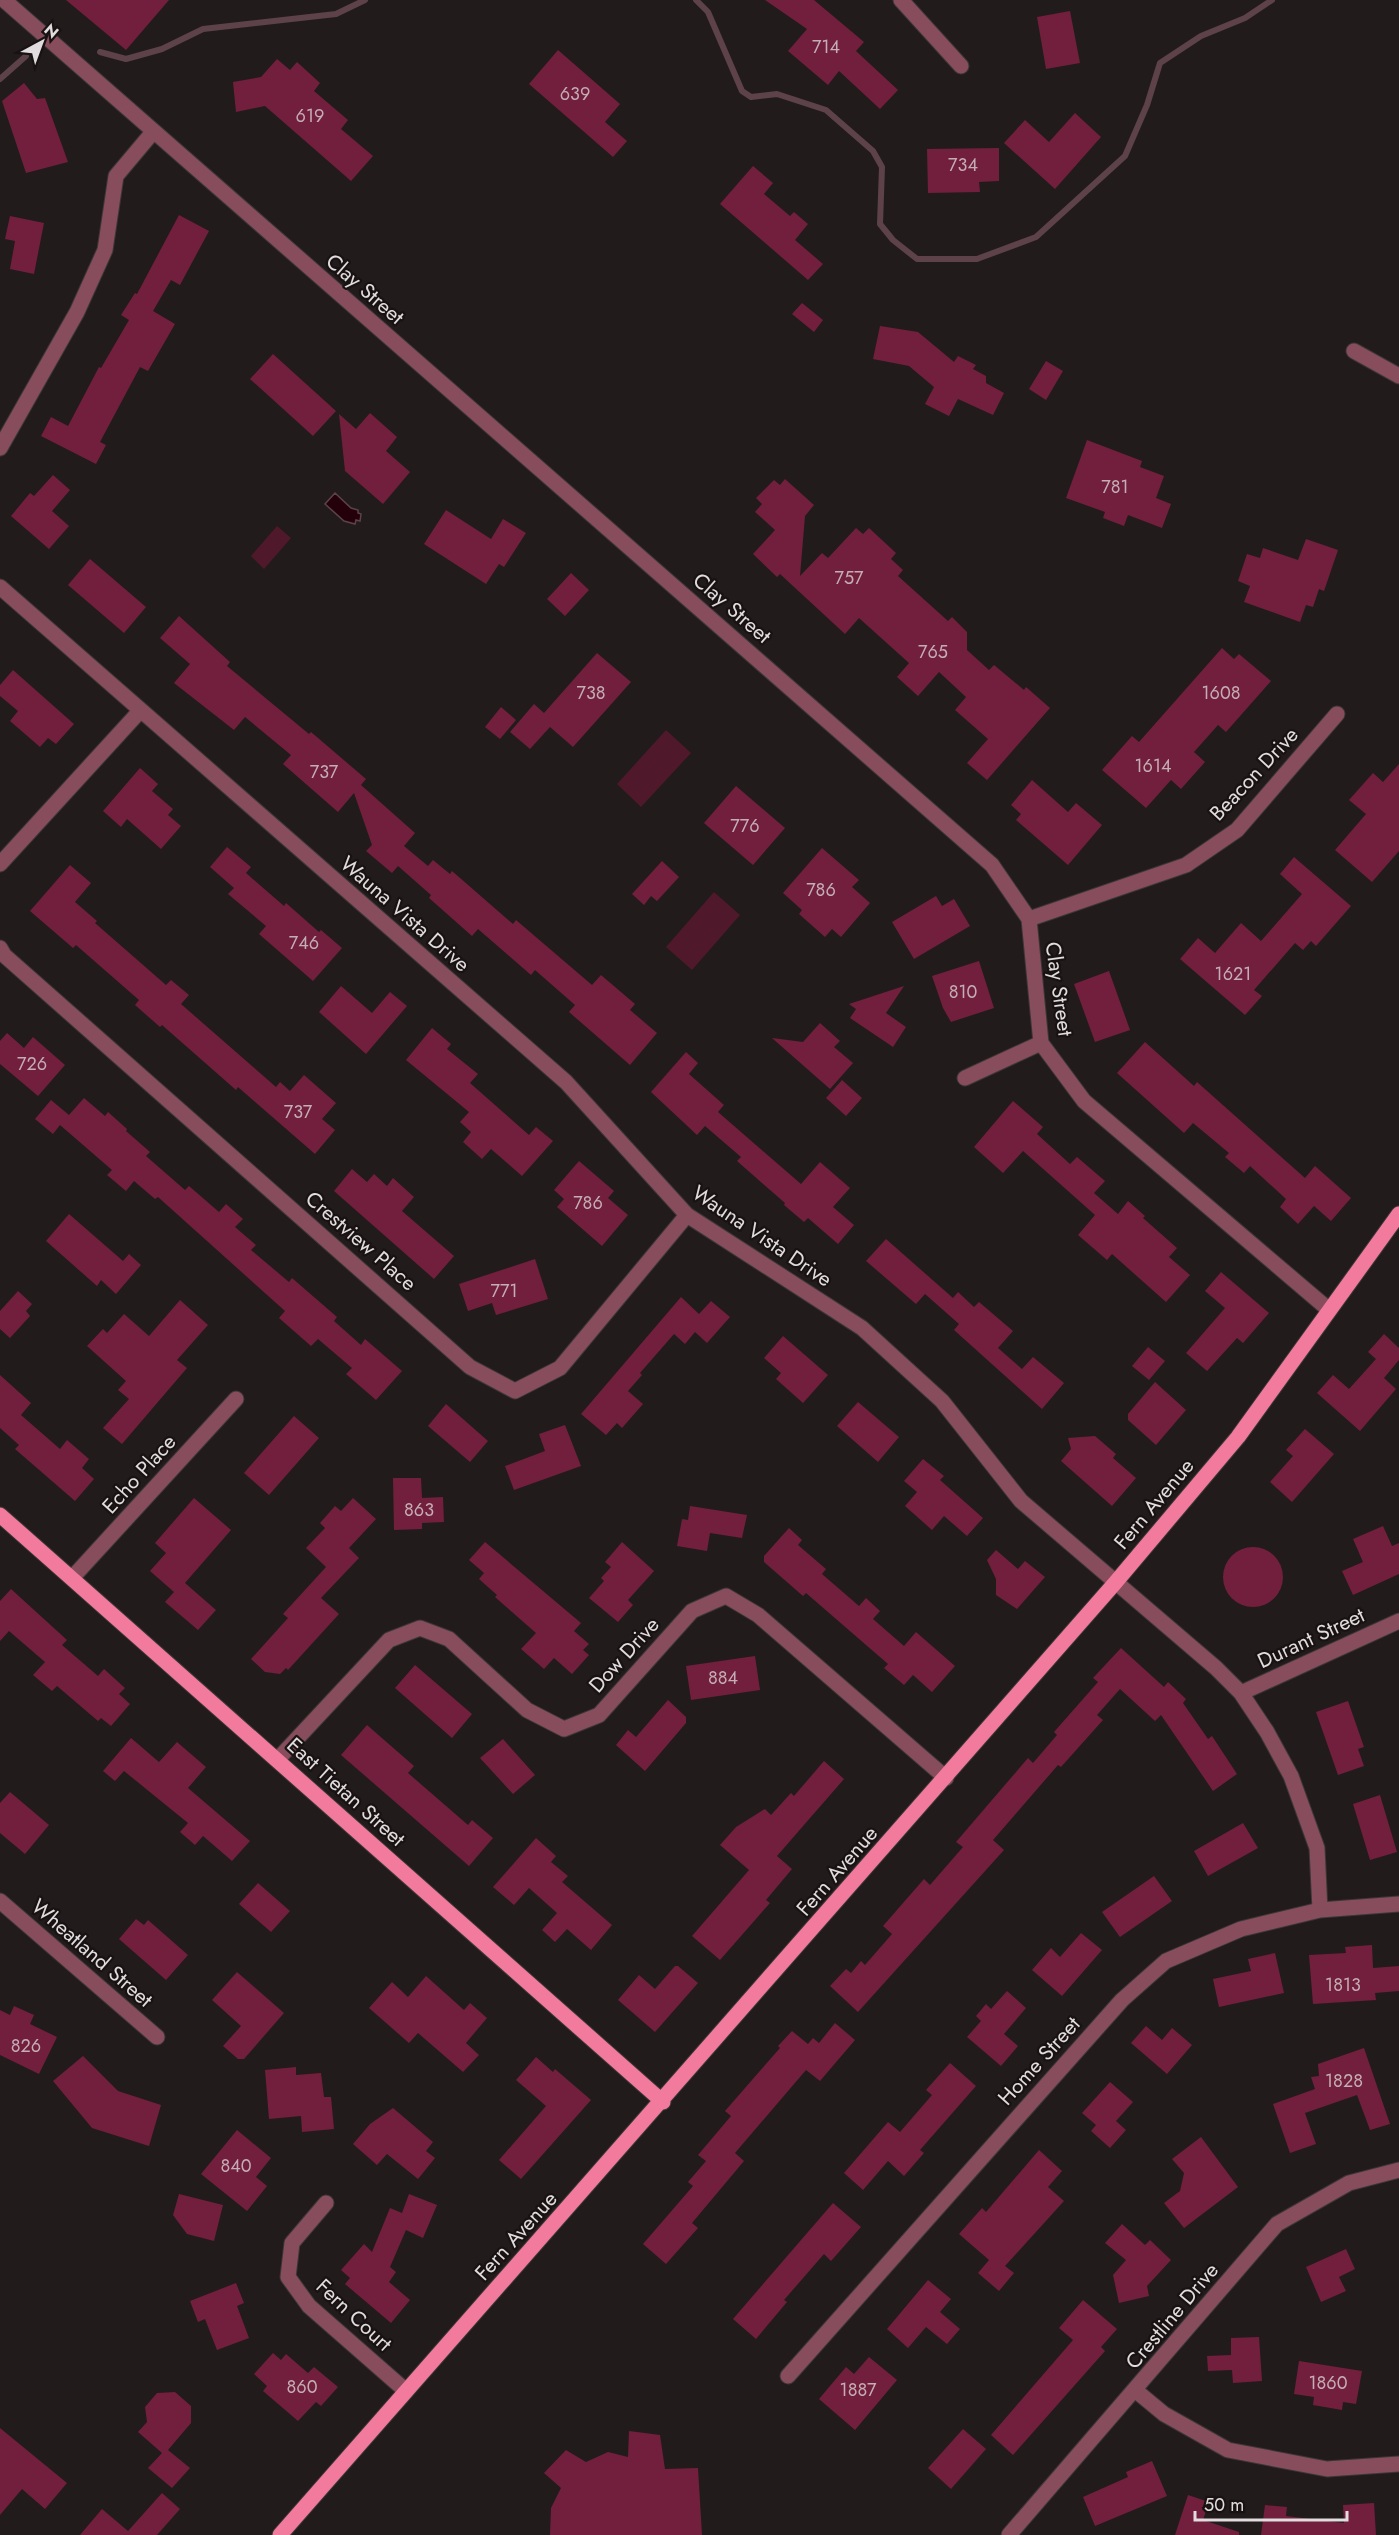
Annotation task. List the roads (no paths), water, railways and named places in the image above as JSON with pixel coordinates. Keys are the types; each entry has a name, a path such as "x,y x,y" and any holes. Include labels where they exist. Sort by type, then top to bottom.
{"main road":[{"name":"Fern Avenue","path":"280,2535 663,2102 1115,1583 1238,1437 1328,1309 1399,1214"},
{"name":"East Tietan Street","path":"0,1515 663,2102"}],"street":[{"name":"Clay Street","path":"4,0 992,865 1029,919 1041,1043 1084,1101 1328,1309"},
{"path":"901,0 961,66"},
{"path":"0,448 76,312 105,250 116,176 153,132"},
{"path":"1354,351 1399,376"},
{"name":"Wauna Vista Drive","path":"0,587 566,1082 687,1215 862,1328 942,1401 1021,1501 1216,1668 1241,1693 1267,1732 1291,1776 1317,1848 1320,1910"},
{"path":"0,864 140,711"},
{"name":"Beacon Drive","path":"1029,919 1186,865 1237,830 1337,714"},
{"name":"Crestview Place","path":"0,948 22,970 471,1366 514,1391 560,1368 687,1215"},
{"path":"965,1078 1041,1043"},
{"name":"Echo Place","path":"72,1578 236,1399"},
{"name":"Dow Drive","path":"278,1759 389,1640 420,1628 449,1639 527,1710 564,1729 599,1714 692,1611 726,1596 758,1615 946,1778"},
{"name":"Durant Street","path":"1241,1693 1399,1621"},
{"name":"Wheatland Street","path":"0,1901 157,2037"},
{"name":"Home Street","path":"788,2376 1122,2000 1166,1961 1241,1929 1320,1910 1399,1904"},
{"name":"Crestline Drive","path":"1009,2535 1277,2224 1349,2183 1399,2170"},
{"name":"Fern Court","path":"326,2203 292,2243 288,2277 309,2306 406,2391"},
{"path":"1135,2391 1164,2414 1228,2450 1327,2469 1399,2464"}],"waterway":[{"path":"100,52 126,59 162,49 203,29 336,14 365,0"},
{"path":"696,0 708,12 742,91 751,97 777,94 826,110 873,151 882,167 880,224 893,240 917,259 977,259 1036,237 1125,156 1147,105 1160,63 1201,36 1245,18 1272,0"},
{"path":"0,79 26,56"}]}
